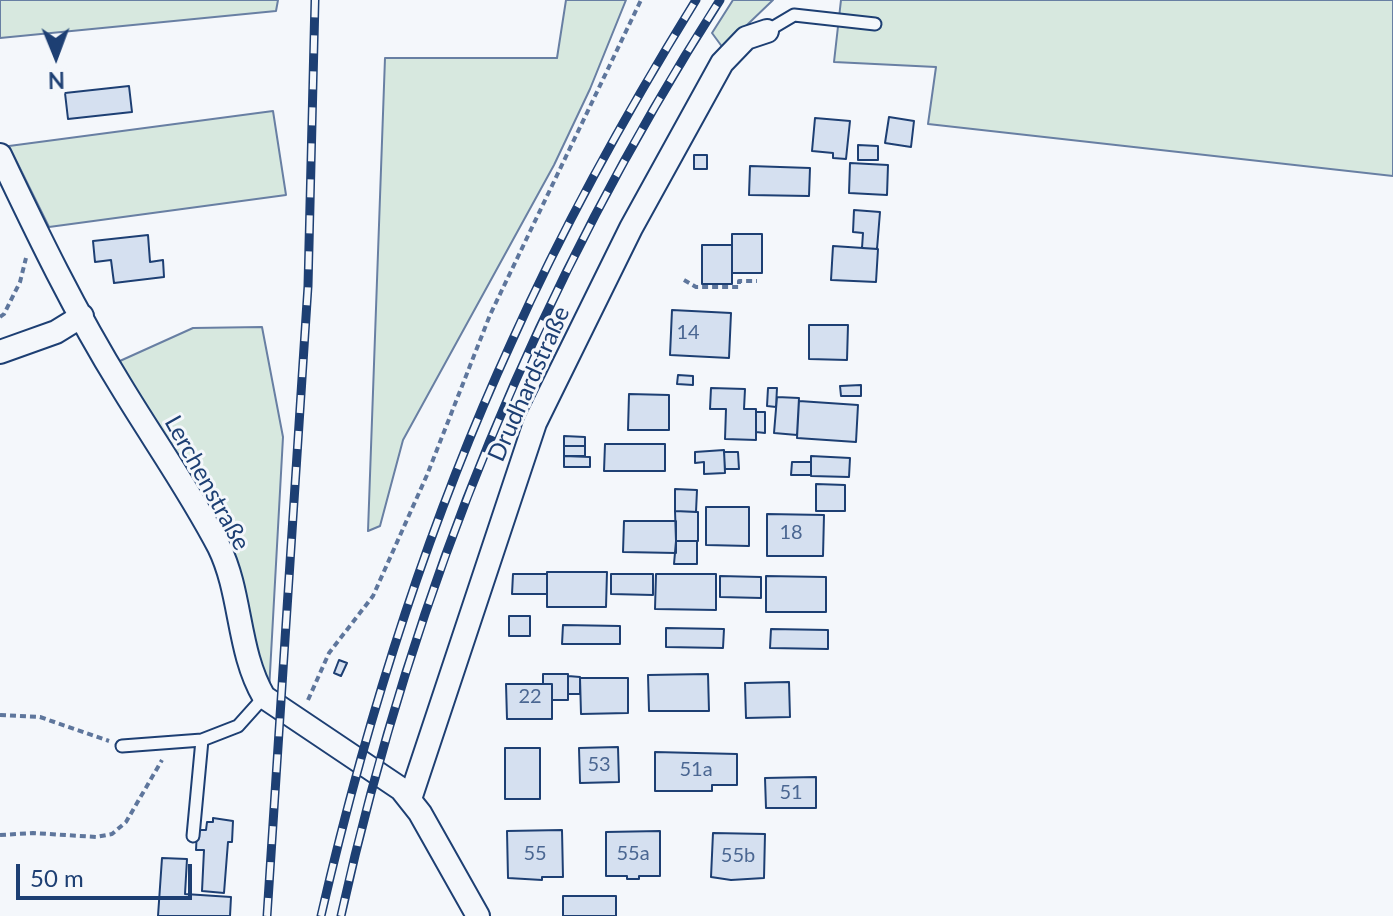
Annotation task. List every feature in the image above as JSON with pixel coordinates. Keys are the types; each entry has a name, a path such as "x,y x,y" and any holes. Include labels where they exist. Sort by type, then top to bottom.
{"street":[{"name":"Drudhardstraße","path":"410,799 535,423 631,228 722,63 746,38 767,31"},
{"name":"Lerchenstraße","path":"0,155 29,216 119,383 220,550 235,595 252,676 264,697"},
{"path":"0,352 56,332 82,316"},
{"path":"264,697 390,780 410,799 478,916"}],"lane":[{"path":"767,31 794,15 875,24"},
{"path":"122,746 202,740 238,726 264,697"},
{"path":"193,836 202,740"}],"path":[{"path":"302,722 329,653 373,596 427,475 490,315 641,0"},
{"path":"0,317 20,282 26,254"},
{"path":"684,280 696,287 739,287 739,281 757,281"},
{"path":"0,715 40,717 122,746"},
{"path":"0,835 33,833 96,837 112,834 126,822 138,804 165,755 165,743"}],"shaded area":[{"path":"0,0 278,0 276,11 0,38"},
{"path":"566,0 626,0 590,89 554,165 403,440 380,526 368,531 385,58 557,58"},
{"path":"733,0 773,0 723,48 712,33"},
{"path":"841,0 1393,0 1393,176 928,124 936,67 834,62"},
{"path":"273,111 286,195 49,227 9,146"},
{"path":"262,327 283,437 269,691 227,560 111,365 193,328"}],"building":[{"path":"129,86 132,112 68,119 65,93"},
{"path":"889,117 914,121 911,147 885,143"},
{"path":"815,118 850,121 846,159 833,158 833,153 812,151"},
{"path":"858,145 878,146 878,160 858,160"},
{"path":"694,155 707,155 707,169 694,169"},
{"path":"850,163 888,165 887,195 849,193"},
{"path":"750,166 810,168 809,196 749,195"},
{"path":"854,210 880,212 877,249 862,248 863,233 853,232"},
{"path":"732,234 762,234 762,273 732,273"},
{"path":"148,235 150,262 163,260 164,277 114,283 111,260 95,262 93,241"},
{"path":"702,245 732,245 732,284 702,284"},
{"path":"833,246 878,249 876,282 831,280"},
{"path":"672,310 731,313 729,358 670,355"},
{"path":"809,325 848,325 847,360 809,359"},
{"path":"678,375 693,376 693,385 677,384"},
{"path":"861,385 861,396 841,396 840,386"},
{"path":"711,388 745,389 744,409 756,409 756,440 725,439 726,409 710,409"},
{"path":"768,388 777,388 776,407 767,406"},
{"path":"629,394 669,395 669,430 628,430"},
{"path":"777,397 799,398 797,435 774,433"},
{"path":"799,401 858,405 856,442 797,438"},
{"path":"756,412 765,412 765,433 756,432"},
{"path":"564,436 585,437 585,446 564,446"},
{"path":"605,444 665,444 665,471 604,471"},
{"path":"564,446 585,446 585,456 564,456"},
{"path":"724,450 725,473 704,474 704,462 695,463 695,452"},
{"path":"724,452 738,452 739,469 725,469"},
{"path":"564,456 590,457 590,467 564,467"},
{"path":"811,456 850,458 849,477 811,476"},
{"path":"792,462 811,462 811,475 791,475"},
{"path":"816,484 845,485 845,511 816,511"},
{"path":"675,489 697,490 696,512 675,511"},
{"path":"706,507 749,507 749,546 706,545"},
{"path":"675,511 698,512 698,541 676,541"},
{"path":"767,514 824,515 823,556 767,556"},
{"path":"624,521 676,521 676,553 623,552"},
{"path":"676,541 697,541 697,564 674,564"},
{"path":"547,572 607,572 606,607 547,607"},
{"path":"513,574 547,574 547,594 512,594"},
{"path":"611,574 653,574 653,595 611,594"},
{"path":"656,574 716,574 716,610 655,609"},
{"path":"720,576 761,577 761,598 720,597"},
{"path":"766,576 826,577 826,612 766,612"},
{"path":"509,616 530,616 530,636 509,636"},
{"path":"563,625 620,626 620,644 562,644"},
{"path":"666,628 724,629 723,648 666,647"},
{"path":"771,629 828,630 828,649 770,648"},
{"path":"339,660 347,663 341,676 334,673"},
{"path":"543,674 568,674 568,700 552,700 552,684 543,684"},
{"path":"708,674 709,711 649,711 648,675"},
{"path":"568,676 580,677 580,694 568,694"},
{"path":"580,678 628,678 628,713 581,714"},
{"path":"789,682 790,717 746,718 745,683"},
{"path":"506,684 552,684 552,719 507,719"},
{"path":"618,747 619,782 580,783 579,748"},
{"path":"505,748 540,748 540,799 505,799"},
{"path":"655,752 737,754 737,785 712,785 712,791 655,791"},
{"path":"816,777 816,808 766,808 765,778"},
{"path":"213,818 233,821 224,893 202,891 204,850 196,850 197,830 206,830 207,822 213,822"},
{"path":"562,830 563,877 542,877 542,880 508,878 507,831"},
{"path":"660,831 660,876 627,879 627,876 606,876 606,832"},
{"path":"713,833 765,834 764,878 731,880 711,877"},
{"path":"162,858 187,859 185,894 231,897 230,916 158,916"},
{"path":"563,896 616,896 616,916 563,916"}],"railway":[{"path":"267,916 308,286 315,0"},
{"path":"321,916 379,696 453,480 532,297 576,210 696,0"},
{"path":"341,916 405,675 445,557 490,441 540,327 595,216 655,107 720,0"}]}
